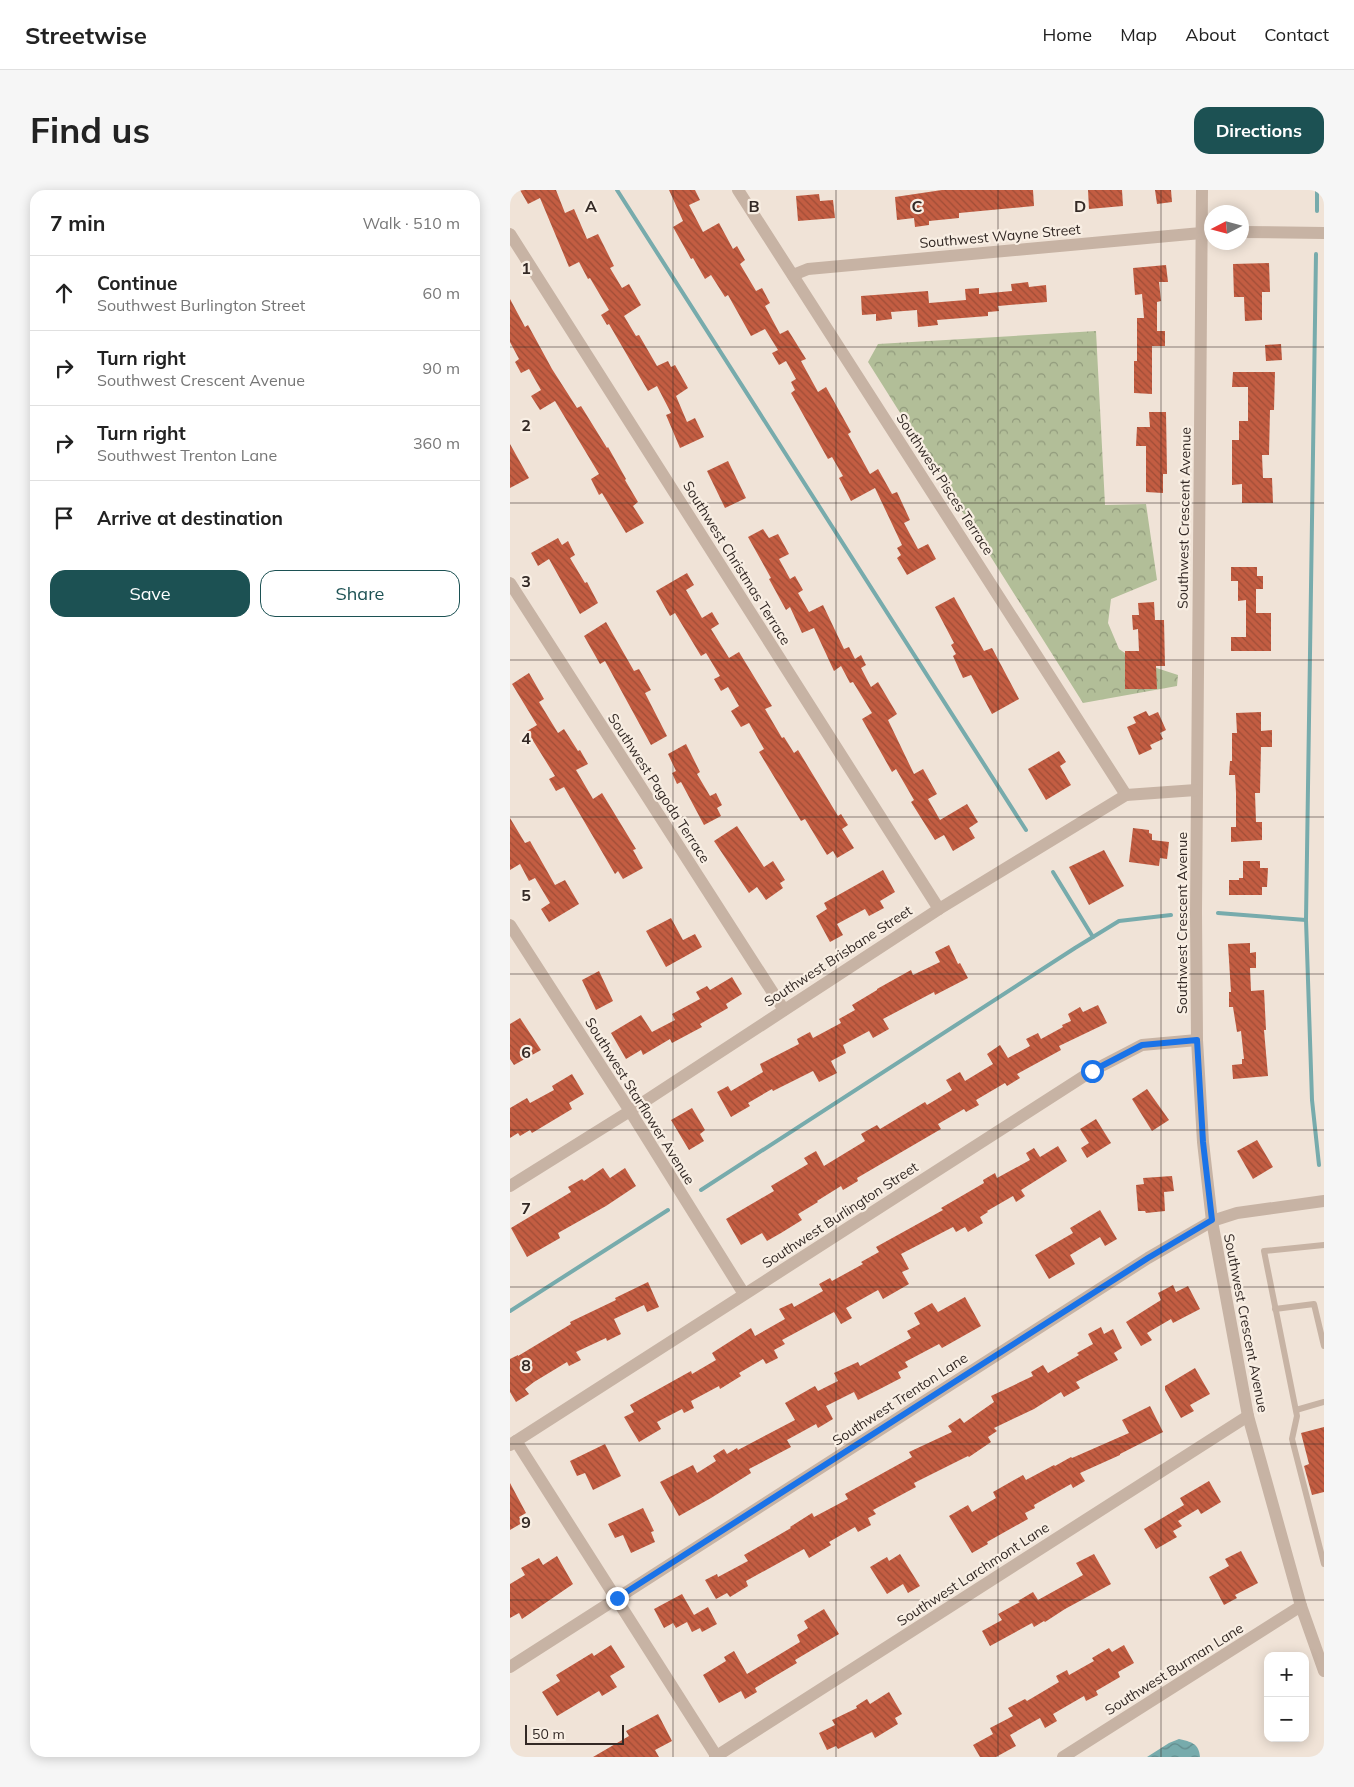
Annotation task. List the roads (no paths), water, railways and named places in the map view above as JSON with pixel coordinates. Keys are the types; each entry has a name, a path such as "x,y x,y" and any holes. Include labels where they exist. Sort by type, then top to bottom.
{"street":[{"name":"Southwest Pisces Terrace","path":"738,190 1126,795"},
{"name":"Southwest Crescent Avenue","path":"1202,190 1204,206"},
{"name":"Southwest Wayne Street","path":"793,275 808,269 1204,231"},
{"path":"1249,232 1324,233"},
{"name":"Southwest Christmas Terrace","path":"510,234 939,909"},
{"name":"Southwest Crescent Avenue","path":"1207,250 1196,790 1197,1040 1203,1142 1212,1220 1248,1416 1301,1606 1324,1671"},
{"name":"Southwest Pagoda Terrace","path":"510,583 784,1010"},
{"name":"Southwest Brisbane Street","path":"510,1186 630,1111 939,909 1126,795 1196,790"},
{"name":"Southwest Starflower Avenue","path":"510,925 630,1111 744,1294"},
{"name":"Southwest Burlington Street","path":"513,1443 1092,1071 1142,1045 1197,1040"},
{"name":"Southwest Trenton Lane","path":"510,1667 1148,1258 1212,1220 1236,1213 1324,1201"},
{"name":"Southwest Larchmont Lane","path":"716,1757 1248,1416"},
{"path":"513,1443 617,1598 716,1757"},
{"name":"Southwest Burman Lane","path":"1063,1757 1301,1606"}],"lane":[{"path":"1324,1245 1264,1250 1297,1416 1292,1439 1324,1564"},
{"path":"1276,1309 1314,1304 1324,1346"},
{"path":"1296,1410 1324,1402"}],"water":[{"path":"1179,1739 1191,1742 1196,1746 1200,1757 1147,1757 1169,1743"}],"waterway":[{"path":"617,190 1026,830"},
{"path":"1317,190 1317,211"},
{"path":"1316,254 1306,920 1312,1100 1319,1165"},
{"path":"1053,872 1093,937"},
{"path":"1218,913 1306,920"},
{"path":"701,1190 1119,921 1171,915"},
{"path":"510,1311 668,1210"}]}
